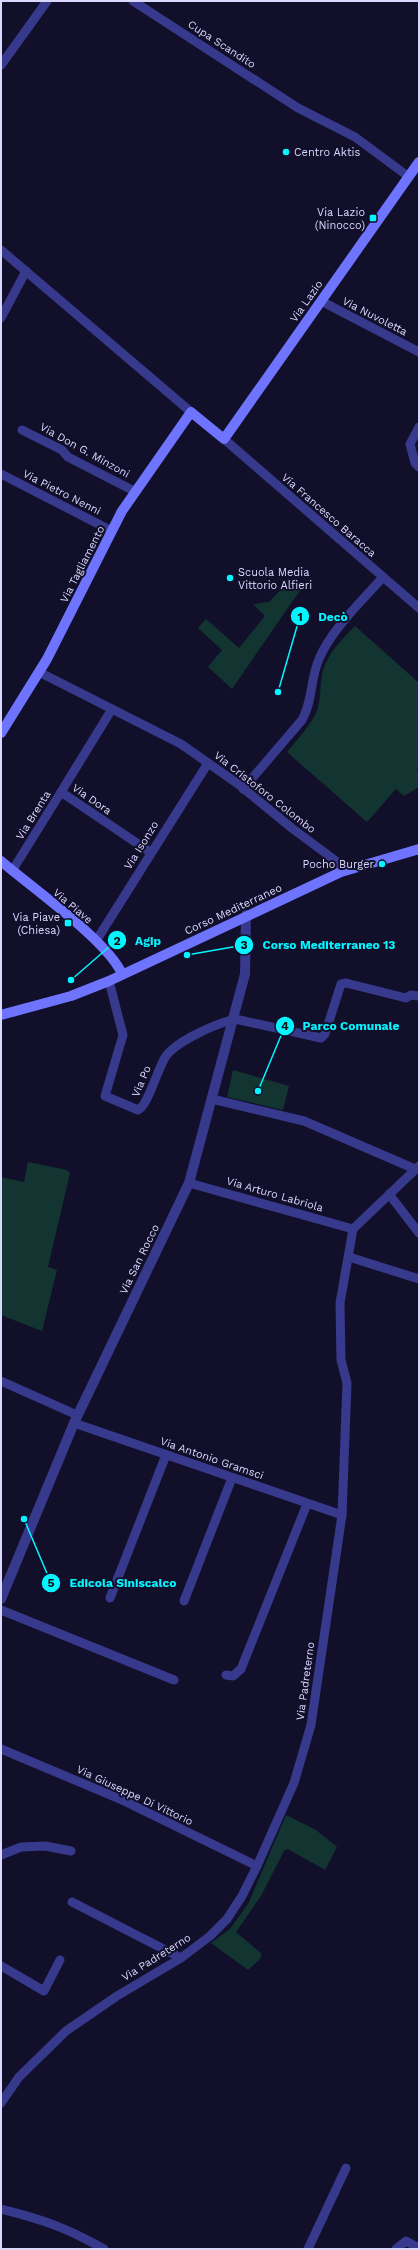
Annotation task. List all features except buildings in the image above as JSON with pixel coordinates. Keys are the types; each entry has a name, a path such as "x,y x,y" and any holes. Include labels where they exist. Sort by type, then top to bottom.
{"main road":[{"name":"Via Lazio","path":"224,439 415,170"},
{"path":"191,412 224,439"},
{"name":"Via Tagliamento","path":"1,733 39,672 112,531 136,492 191,412"},
{"name":"Corso Mediterraneo","path":"1,1014 71,996 109,981 246,915 341,872 419,849"},
{"name":"Via Piave","path":"1,861 96,941 118,964 122,974"}],"street":[{"path":"1,65 47,1"},
{"name":"Cupa Scandito","path":"133,1 298,108"},
{"name":"Via Lazio","path":"298,108 415,170"},
{"path":"1,250 191,412"},
{"path":"1,318 26,271"},
{"name":"Via Nuvoletta","path":"321,301 419,352"},
{"path":"419,427 410,444 415,463 419,467"},
{"name":"Via Don G. Minzoni","path":"22,430 62,450 68,457 136,492"},
{"name":"Via Francesco Baracca","path":"224,439 419,608"},
{"name":"Via Pietro Nenni","path":"1,474 112,531"},
{"path":"243,789 302,720 308,709 318,661 325,646 383,577"},
{"name":"Via Cristoforo Colombo","path":"39,672 181,744 243,789 336,861 341,872"},
{"name":"Via Dora","path":"112,710 61,792 150,852"},
{"name":"Via Isonzo","path":"96,941 150,852 208,763"},
{"name":"Via Brenta","path":"12,871 61,792"},
{"name":"Via San Rocco","path":"1,1599 75,1419 189,1183 245,974 246,915"},
{"name":"Via Po","path":"109,981 123,1035 105,1096 138,1110 143,1106 157,1072 168,1054 207,1029 234,1018"},
{"path":"234,1018 321,1038 325,1034 340,984 346,983 406,998 412,995 419,996"},
{"path":"212,1099 304,1121 417,1168 354,1229"},
{"name":"Via Arturo Labriola","path":"189,1183 354,1229"},
{"path":"389,1194 419,1233"},
{"name":"Via Padreterno","path":"1,2103 19,2077 66,2031 117,1996 181,1958 210,1936 227,1919 242,1896 257,1866 294,1783 308,1738 342,1515 347,1383 341,1360 340,1303 354,1229"},
{"path":"349,1257 419,1279"},
{"name":"Via Antonio Gramsci","path":"1,1381 75,1419 166,1456 342,1515"},
{"path":"110,1598 166,1456"},
{"path":"184,1600 232,1478"},
{"path":"226,1675 233,1676 241,1670 307,1504"},
{"path":"1,1610 174,1680"},
{"name":"Via Giuseppe Di Vittorio","path":"1,1749 120,1799 257,1866"},
{"path":"1,1854 20,1848 45,1846 71,1851"},
{"path":"72,1902 181,1958"},
{"path":"1,1966 44,1991 60,1960"},
{"path":"308,2249 346,2168"},
{"path":"1,2209 41,2218 68,2229 104,2249"},
{"path":"396,2249 406,2242 419,2248"}],"green space":[{"path":"289,581 301,589 232,689 208,667 222,650 198,628 206,619 239,648 265,616 253,604 269,602"},
{"path":"355,626 419,683 419,766 417,769 419,771 419,787 404,796 396,789 367,822 287,752 316,713 323,670 329,657"},
{"path":"233,1070 289,1086 283,1110 227,1097"},
{"path":"28,1162 67,1170 70,1173 48,1267 57,1270 42,1331 1,1315 1,1177 24,1182"},
{"path":"286,1815 316,1830 337,1847 325,1870 288,1849 284,1851 261,1896 236,1932 262,1954 259,1960 248,1970 211,1943 230,1929 248,1904"}],"place":[{"name":"Centro Aktis","path":"286,152"},
{"name":"Via Lazio (Ninocco)","path":"373,218"},
{"name":"Scuola Media Vittorio Alfieri","path":"230,578"},
{"name":"Decò","path":"278,692"},
{"name":"Pocho Burger","path":"382,864"},
{"name":"Via Piave (Chiesa)","path":"68,923"},
{"name":"Corso Mediterraneo 13","path":"187,955"},
{"name":"Agip","path":"71,980"},
{"name":"Parco Comunale","path":"258,1091"},
{"name":"Edicola Siniscalco","path":"24,1519"}]}
